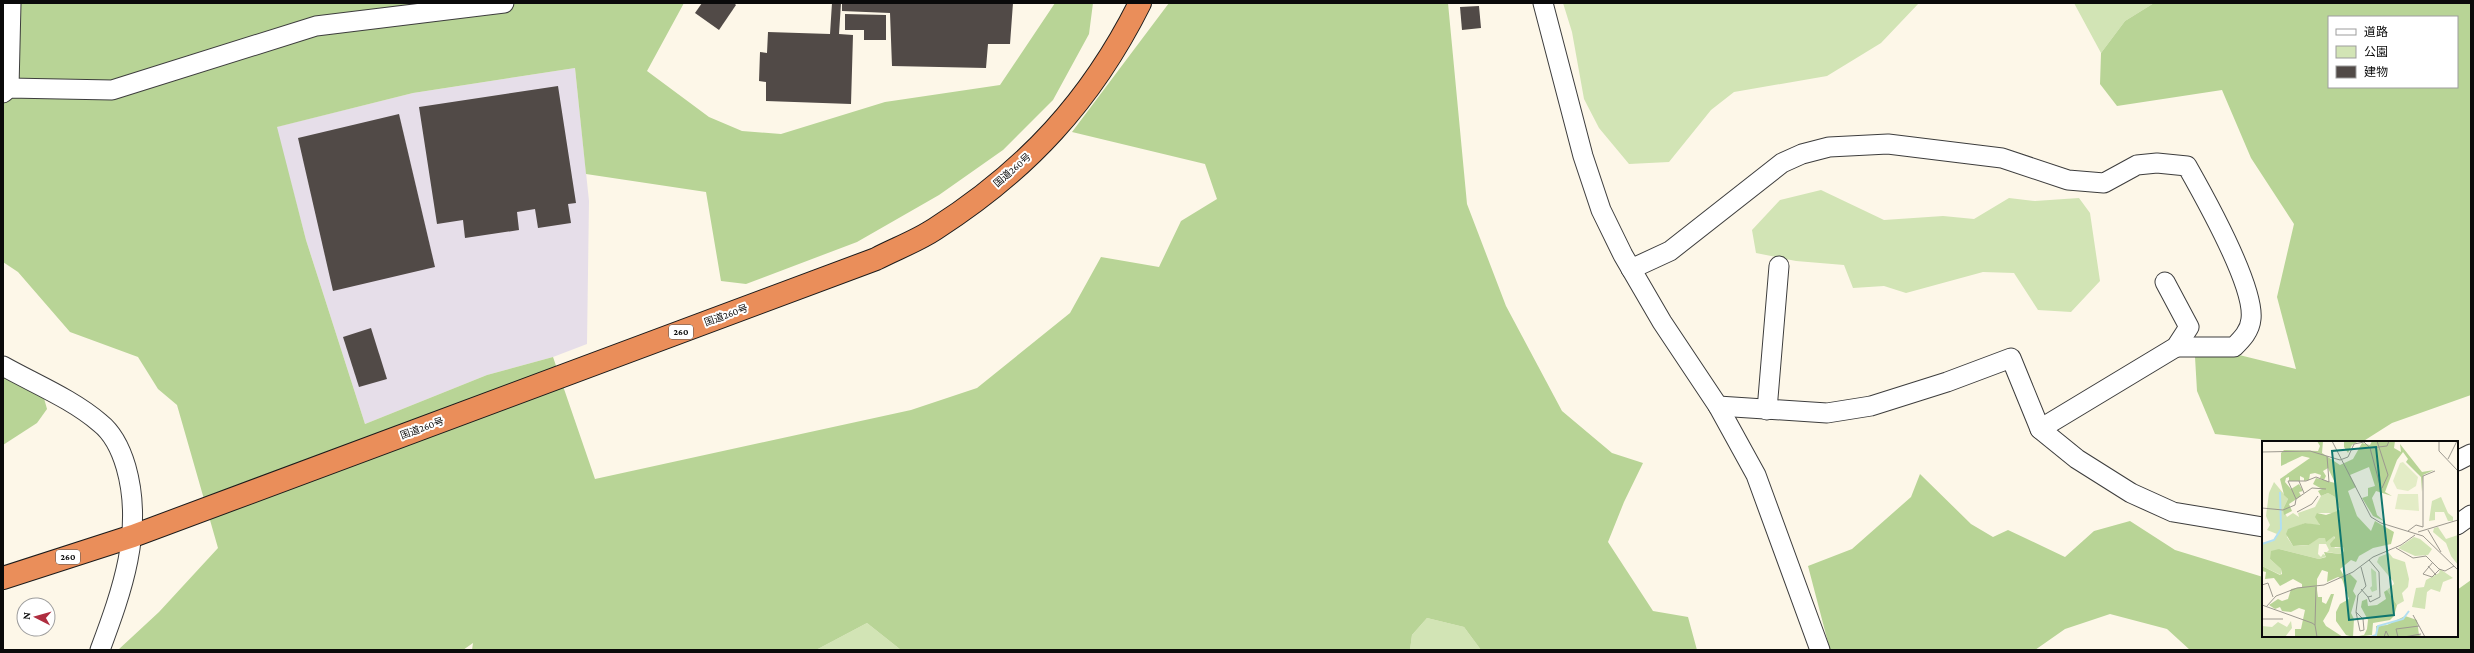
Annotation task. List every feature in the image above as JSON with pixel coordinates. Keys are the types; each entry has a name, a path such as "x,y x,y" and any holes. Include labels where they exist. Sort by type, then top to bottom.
{"highway":[{"name":"国道260号","path":"133,536 876,260 934,229 1007,178 1061,125 1119,44 1140,3"},
{"name":"260","path":"3,578 133,536"}],"street":[{"path":"11,3 6,90 112,90 316,26 504,3"},
{"path":"1543,3 1583,156 1601,210 1631,269 1662,322 1718,406 1756,474 1820,650"},
{"path":"1631,269 1670,251 1782,163 1802,154 1829,147 1888,144 1935,148 2002,158 2068,180 2104,183 2137,165 2157,163 2187,166 2209,204 2246,288 2252,319 2245,336 2234,347 2176,347"},
{"path":"1767,410 1779,266"},
{"path":"2040,429 2176,347 2190,327 2165,282"},
{"path":"1718,406 1827,413 1871,406 1947,382 2011,358 2040,429 2077,459 2131,493 2173,512 2262,527"},
{"path":"3,366 80,408 101,423 113,436 121,451 128,476 132,505 133,536 120,596 100,650"},
{"path":"2458,460 2471,454"},
{"path":"2458,524 2471,515"}],"shaded area":[{"path":"575,68 589,201 587,344 553,357 487,375 365,424 306,240 276,127 413,93"}],"green space":[{"path":"3,3 684,3 647,71 709,117 742,131 781,134 885,102 1000,85 1055,3 1093,3 1089,34 1053,100 1003,150 939,195 857,242 746,284 721,281 706,192 586,174 575,68 413,93 277,127 306,240 365,424 487,375 553,357 595,479 911,410 977,388 1070,313 1101,257 1159,267 1181,221 1217,199 1205,164 1072,132 1169,3 1448,3 1467,204 1506,306 1562,411 1612,453 1643,463 1624,502 1608,542 1653,611 1688,617 1697,650 1481,650 1464,627 1427,618 1412,635 1410,650 901,650 867,623 816,650 472,650 473,643 463,650 118,650 159,612 218,548 177,405 158,389 138,357 70,332 18,272 3,262"},
{"path":"1563,3 1919,3 1881,43 1827,76 1734,92 1711,110 1669,162 1629,164 1599,128 1584,99 1572,32"},
{"path":"2074,3 2154,3 2125,21 2101,53"},
{"path":"2154,3 2471,3 2471,395 2392,423 2364,441 2263,441 2260,439 2215,434 2197,391 2195,357 2227,352 2296,369 2277,297 2294,224 2251,158 2222,90 2117,106 2100,84 2101,53 2125,21"},
{"path":"1821,190 1884,220 1943,216 1974,219 2009,198 2035,201 2079,198 2090,213 2100,281 2071,312 2038,310 2014,273 1983,272 1906,293 1884,286 1853,288 1844,265 1796,261 1756,253 1752,230 1780,200"},
{"path":"3,366 42,391 47,409 37,423 3,445"},
{"path":"1920,474 1971,524 1993,537 2008,530 2065,557 2094,531 2130,521 2175,550 2262,577 2262,637 2458,637 2458,589 2471,580 2471,650 2190,650 2167,629 2110,614 2065,629 2035,650 1830,650 1808,566 1852,549 1911,497"},
{"path":"1427,618 1464,627 1481,650 1410,650 1412,635"},
{"path":"867,623 901,650 816,650"}],"building":[{"path":"702,3 734,3 736,5 719,30 695,13"},
{"path":"832,3 841,3 839,34 853,35 851,104 766,101 766,82 759,81 760,52 767,53 768,32 830,34"},
{"path":"842,3 1013,3 1010,44 988,44 986,68 892,66 890,13 842,11"},
{"path":"1479,6 1481,28 1462,30 1460,7"},
{"path":"845,14 886,15 886,40 864,40 864,30 845,30"},
{"path":"558,86 576,203 568,204 571,223 538,228 535,209 517,212 519,230 465,238 463,220 437,224 419,107"},
{"path":"399,114 435,267 333,291 298,138"},
{"path":"371,328 387,379 359,387 343,337"}]}
